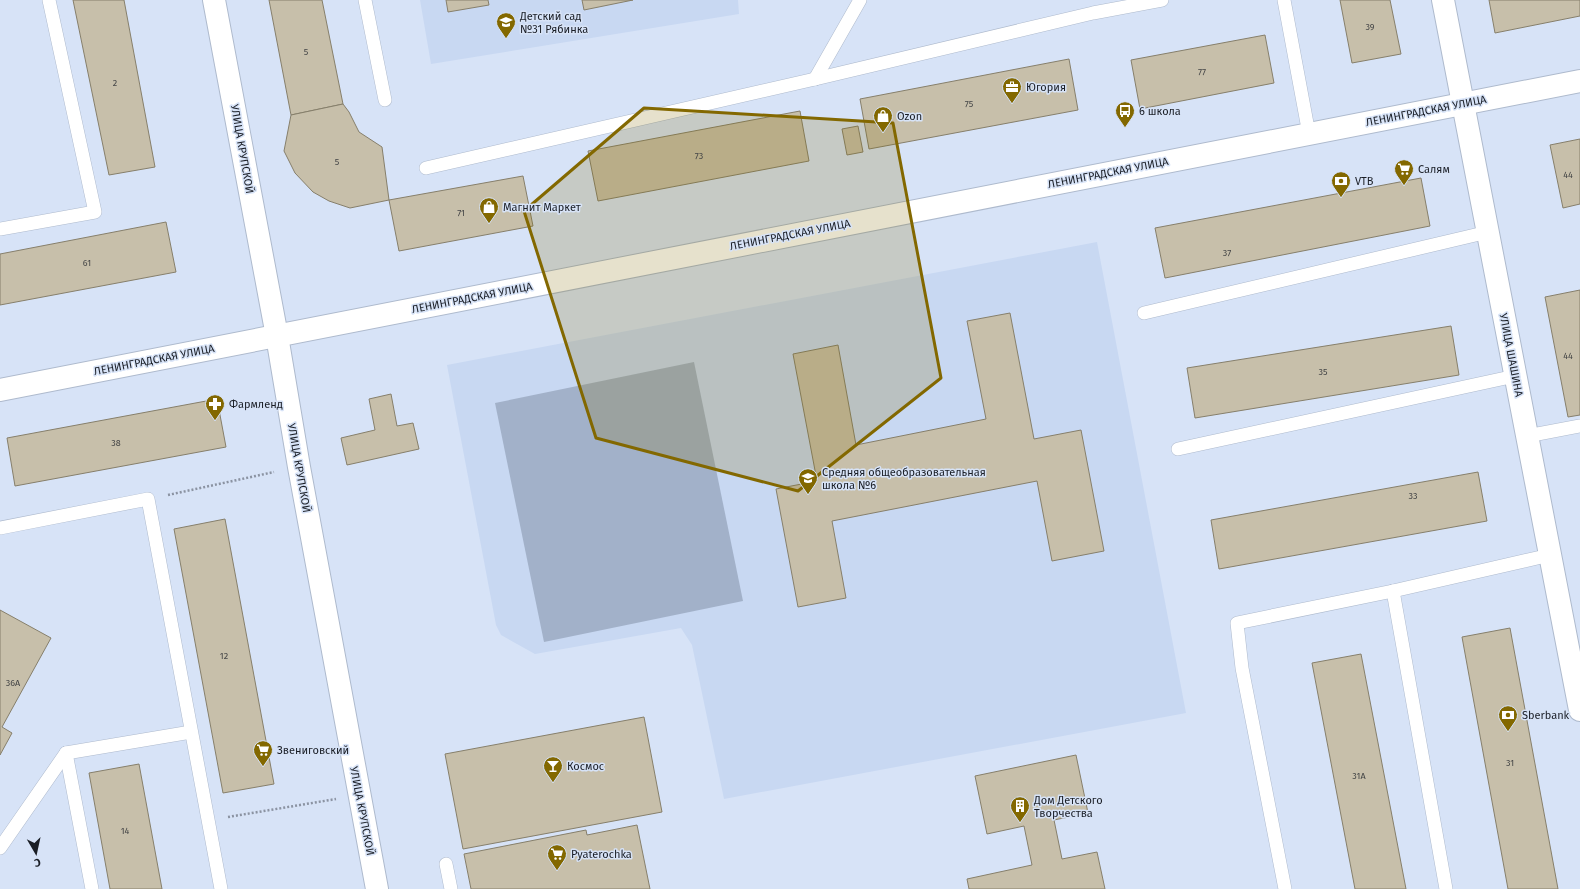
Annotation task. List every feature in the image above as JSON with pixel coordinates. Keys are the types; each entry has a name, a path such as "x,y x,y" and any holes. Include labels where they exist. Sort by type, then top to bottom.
{"street":[{"name":"УЛИЦА КРУПСКОЙ","path":"214,0 277,336 299,467 359,796 378,889"},
{"name":"УЛИЦА ШАШИНА","path":"1443,0 1580,710"},
{"name":"ЛЕНИНГРАДСКАЯ УЛИЦА","path":"0,390 1580,81"}],"lane":[{"path":"0,228 95,212 49,0"},
{"path":"365,0 385,100"},
{"path":"816,79 860,0"},
{"path":"426,168 816,79 1093,13 1121,4 1162,0"},
{"path":"1284,0 1309,134"},
{"path":"1144,313 1488,232"},
{"path":"1178,449 1515,376"},
{"path":"1527,436 1580,426"},
{"path":"0,528 148,499 221,889"},
{"path":"1285,889 1242,668 1237,623 1393,591 1550,555"},
{"path":"1393,591 1446,889"},
{"path":"0,848 66,753 191,732"},
{"path":"66,753 92,889"},
{"path":"446,864 451,889"}],"path":[{"path":"148,499 299,467"},
{"path":"208,820 359,796"}],"highlighted area":[{"path":"644,108 893,123 941,378 798,491 596,438 524,211"}],"shaded area":[{"name":"Детский сад №31 Рябинка","path":"420,0 738,0 739,14 431,64"},
{"name":"Средняя общеобразовательная школа №6","path":"1097,242 1186,713 724,799 692,645 681,628 535,654 501,635 496,625 447,365"},
{"path":"694,362 743,601 544,642 495,403"}],"building":[{"path":"73,0 124,0 155,167 109,175"},
{"path":"269,0 322,0 343,104 291,115"},
{"path":"446,0 488,0 489,5 448,12"},
{"path":"582,0 633,0 584,10"},
{"path":"1340,0 1390,0 1401,54 1352,63"},
{"path":"1489,0 1580,0 1580,16 1495,33"},
{"path":"1265,35 1274,83 1140,109 1131,60"},
{"path":"1069,59 1078,110 869,149 860,99"},
{"path":"343,104 349,112 359,132 382,147 389,200 350,208 329,201 313,192 295,173 284,151 291,115"},
{"path":"800,111 809,161 598,201 588,151"},
{"path":"858,126 863,152 847,155 842,129"},
{"path":"1580,139 1580,204 1563,208 1550,145"},
{"path":"523,176 533,226 399,251 389,200"},
{"path":"1421,178 1430,226 1165,278 1155,228"},
{"path":"166,222 176,272 0,305 0,254"},
{"path":"1580,290 1580,415 1568,417 1545,297"},
{"path":"1010,313 1034,439 1081,430 1104,551 1052,561 1037,481 832,521 846,598 798,607 776,489 817,481 793,354 838,345 856,445 986,419 967,321"},
{"path":"1451,326 1459,375 1195,418 1187,368"},
{"path":"391,394 397,426 413,423 419,449 347,465 341,438 375,430 369,399"},
{"path":"217,399 226,447 15,486 7,438"},
{"path":"1478,472 1487,521 1219,569 1211,520"},
{"path":"225,519 274,784 223,793 174,529"},
{"path":"0,610 51,638 2,727 12,733 0,755"},
{"path":"1510,628 1558,889 1508,889 1462,637"},
{"path":"1361,654 1406,889 1355,889 1312,663"},
{"name":"Космос","path":"644,717 662,812 463,849 445,754"},
{"name":"Дом Детского Творчества","path":"1076,755 1088,813 1054,820 1062,859 1097,852 1105,889 969,889 967,879 1032,865 1024,826 987,834 975,776"},
{"path":"139,764 162,889 110,889 89,773"},
{"name":"Pyaterochka","path":"637,825 650,889 471,889 464,854 586,830 587,835"}],"place":[{"name":"Детский сад №31 Рябинка","path":"506,39"},
{"name":"Югория","path":"1012,104"},
{"name":"6 школа","path":"1125,128"},
{"name":"Ozon","path":"883,133"},
{"name":"Салям","path":"1404,186"},
{"name":"VTB","path":"1341,198"},
{"name":"Магнит Маркет","path":"489,224"},
{"name":"Фармленд","path":"215,421"},
{"name":"Средняя общеобразовательная школа №6","path":"808,495"},
{"name":"Sberbank","path":"1508,732"},
{"name":"Звениговский","path":"263,767"},
{"name":"Космос","path":"553,783"},
{"name":"Дом Детского Творчества","path":"1020,823"},
{"name":"Pyaterochka","path":"557,871"}]}
